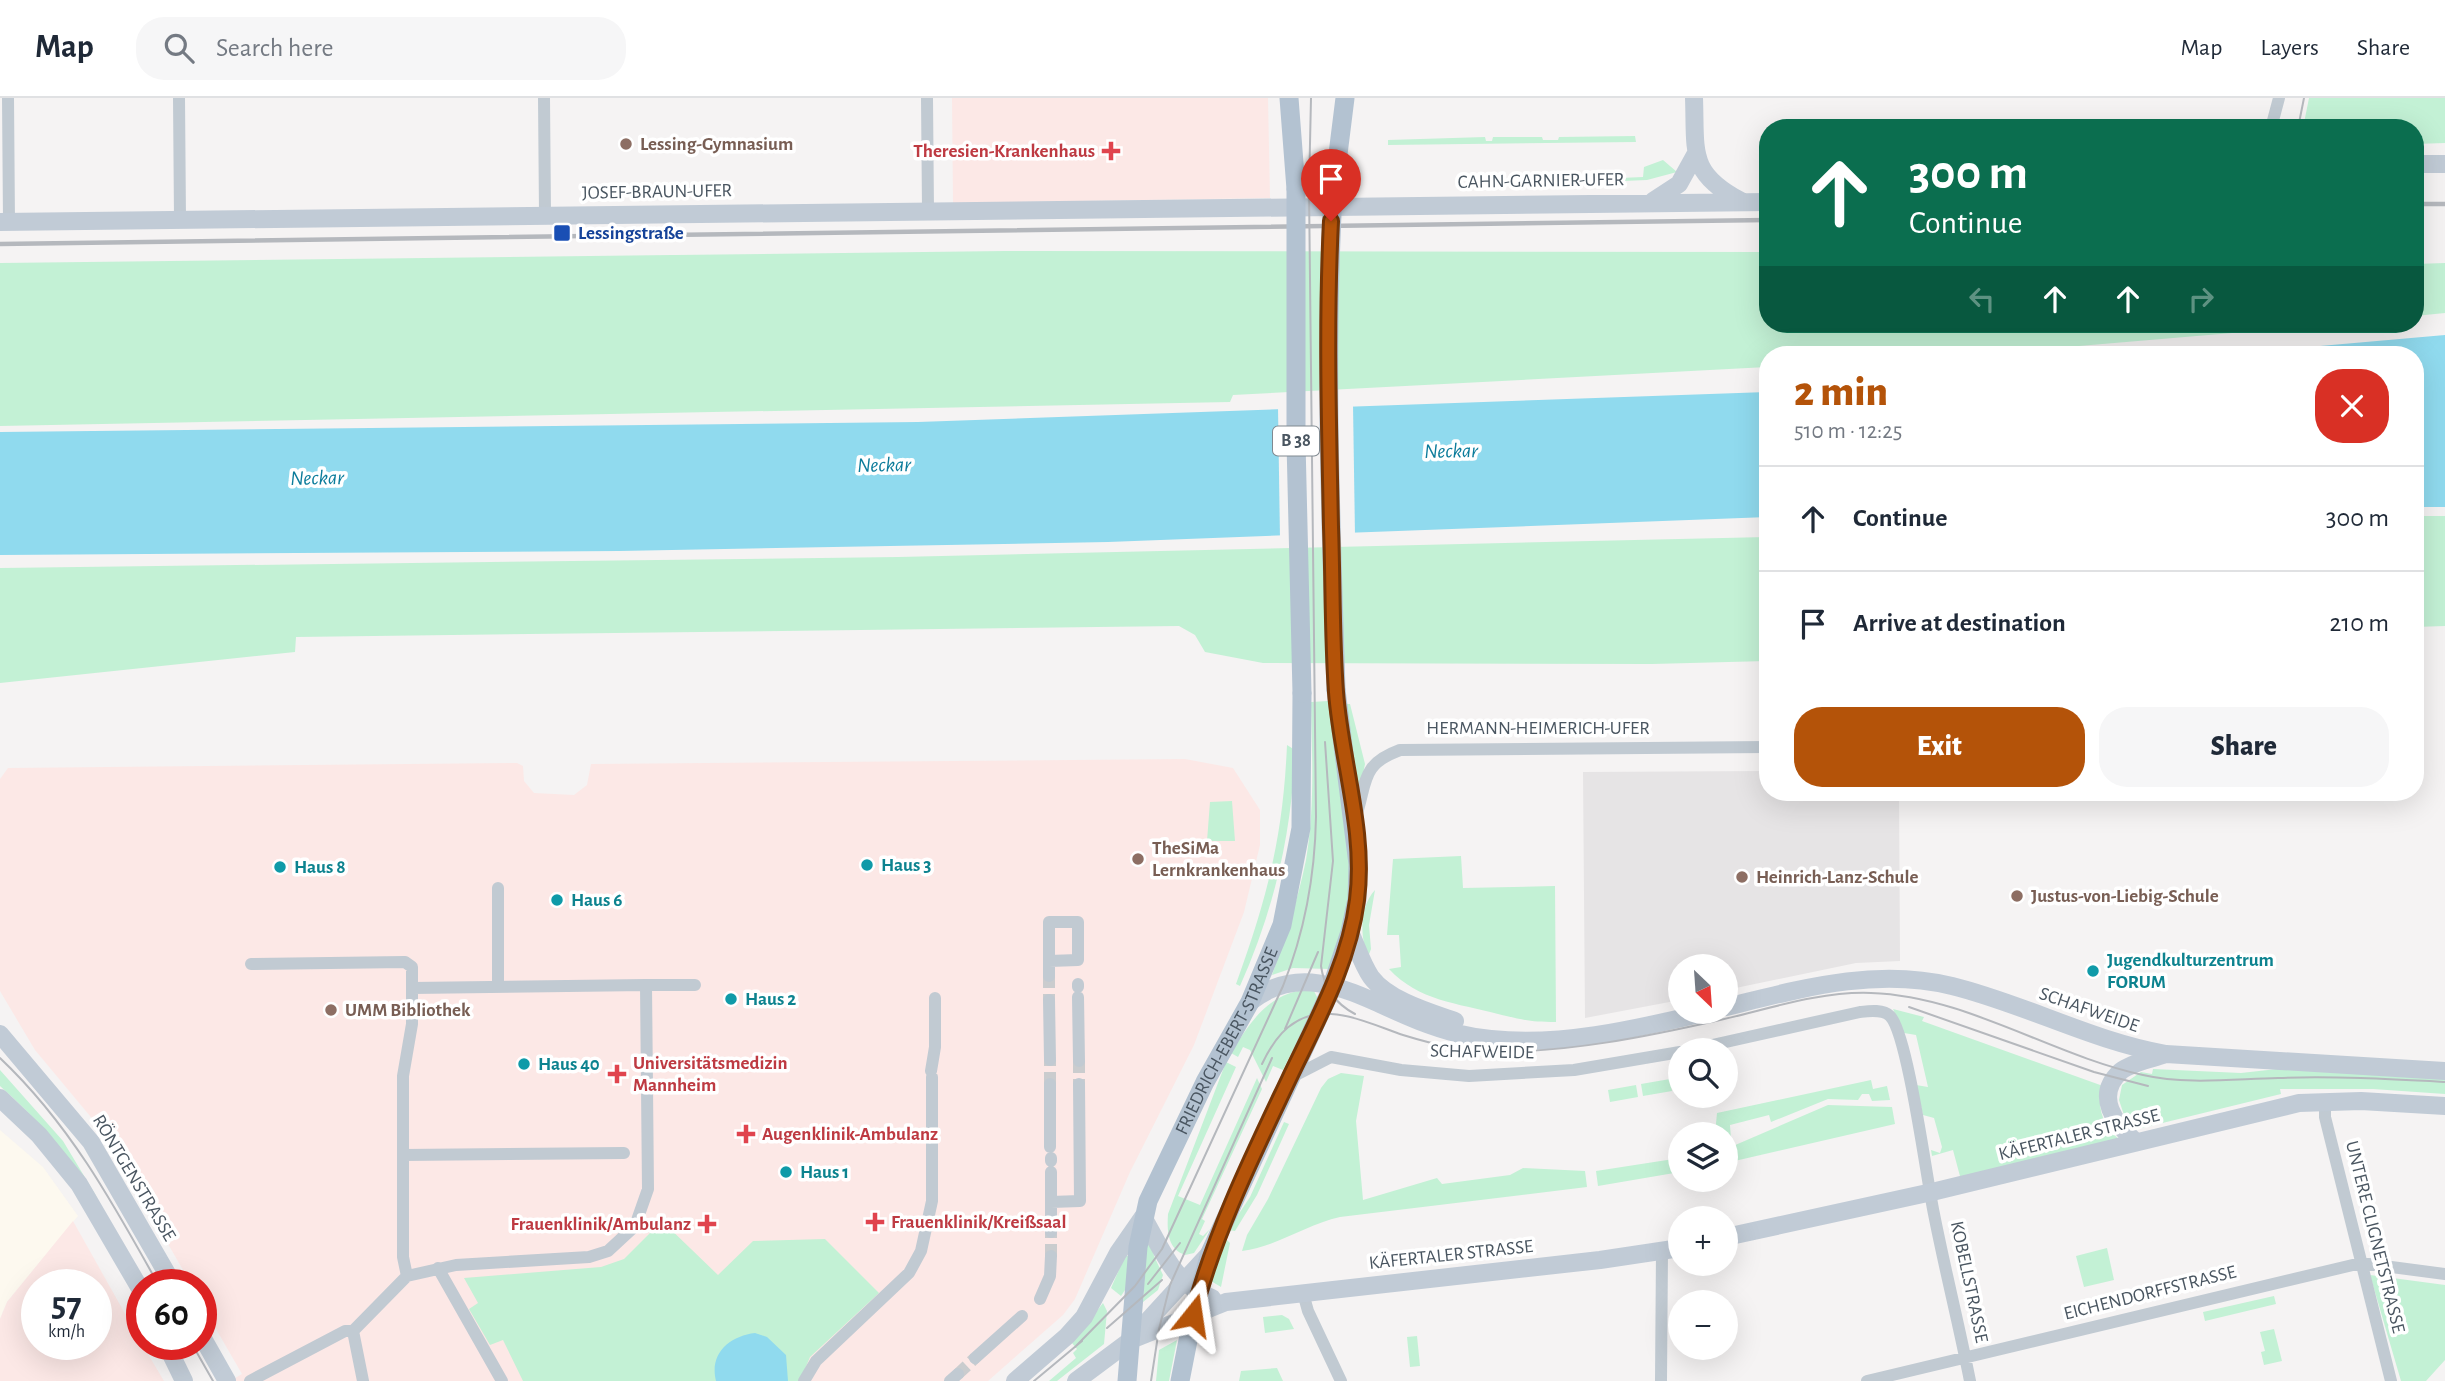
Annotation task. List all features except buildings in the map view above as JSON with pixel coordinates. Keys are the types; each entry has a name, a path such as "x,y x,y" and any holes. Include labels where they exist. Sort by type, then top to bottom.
{"main road":[{"name":"FRIEDRICH-EBERT-STRASSE","path":"1127,1381 1143,1217 1156,1180 1250,1002 1282,925 1296,864 1303,808 1302,694 1296,442 1296,189 1289,98"},
{"name":"B 38","path":"1180,1381 1193,1315 1191,1287 1210,1253 1333,985 1357,900 1358,864 1354,821 1340,742 1336,690 1329,426 1329,276 1333,194 1345,98"},
{"path":"1653,201 1679,184 1695,155 1694,98"},
{"path":"1695,155 1713,185 1741,201"},
{"path":"2424,164 2445,164"},
{"name":"CAHN-GARNIER-UFER","path":"1314,205 1653,201 1678,205 1759,201"},
{"name":"JOSEF-BRAUN-UFER","path":"4,222 1314,205"},
{"path":"1350,932 1364,965 1376,982 1394,995 1439,1016 1479,1030 1492,1040"},
{"name":"SCHAFWEIDE","path":"1738,1004 1823,984 1870,979 1914,980 1952,986 2131,1048 2166,1054 2445,1071"},
{"name":"SCHAFWEIDE","path":"1250,1002 1267,991 1300,982 1333,985 1450,1032 1492,1040 1575,1037 1668,1020"},
{"name":"RÖNTGENSTRASSE","path":"0,1034 91,1142 164,1269"},
{"path":"2136,1142 2113,1118 2108,1100 2110,1088 2123,1070 2166,1054"},
{"path":"0,1098 39,1135 79,1184 129,1269"},
{"name":"KÄFERTALER STRASSE","path":"1738,1234 1932,1192 2299,1103 2325,1101 2445,1106"},
{"path":"1015,1381 1067,1336 1101,1289 1118,1253 1143,1217 1191,1287 1131,1340"},
{"name":"KÄFERTALER STRASSE","path":"1076,1381 1131,1340 1226,1302 1668,1250"},
{"name":"KÄFERTALER STRASSE","path":"1191,1287 1226,1302"},
{"path":"174,1360 184,1381"},
{"path":"215,1360 227,1381"}],"street":[{"path":"4,222 8,98"},
{"path":"179,98 180,219"},
{"path":"544,98 545,214"},
{"path":"927,98 928,210"},
{"path":"2273,119 2279,98"},
{"name":"HERMANN-HEIMERICH-UFER","path":"1354,821 1365,790 1367,771 1373,764 1400,750 1433,747 1759,747"},
{"path":"498,888 498,987"},
{"path":"1049,976 1049,922 1078,922 1079,1061"},
{"path":"1049,961 1078,960"},
{"path":"251,964 405,962 412,967 412,1024 403,1076 403,1257 407,1276"},
{"path":"250,1381 345,1331 353,1331 407,1276 438,1268 589,1257 608,1251 635,1226 648,1189 646,985"},
{"path":"412,988 695,985"},
{"path":"804,1381 816,1361 909,1273 921,1251 932,1201 931,1074 935,1047 935,998"},
{"path":"1049,1000 1050,1060"},
{"path":"1738,1039 1860,1012 1879,1011 1890,1015 1897,1027 1932,1192"},
{"name":"SCHAFWEIDE","path":"1289,1079 1331,1057 1401,1070 1469,1076 1574,1070 1668,1054"},
{"path":"1050,1084 1051,1232"},
{"path":"1051,1202 1080,1201 1079,1084"},
{"name":"UNTERE CLIGNETSTRASSE","path":"2325,1101 2325,1116 2391,1381"},
{"path":"402,1155 624,1153"},
{"name":"KOBELLSTRASSE","path":"1932,1192 1970,1381"},
{"path":"975,1358 1033,1304 1051,1256"},
{"name":"EICHENDORFFSTRASSE","path":"1867,1381 2361,1263 2445,1273"},
{"path":"438,1268 502,1381"},
{"path":"1661,1381 1669,1276"},
{"path":"1303,1293 1308,1311 1340,1381"},
{"path":"353,1331 363,1381"}],"shaded area":[{"name":"Theresien-Krankenhaus","path":"952,98 1268,98 1270,198 953,203"},
{"name":"Universitätsmedizin Mannheim","path":"1185,759 1233,768 1260,810 1260,845 1244,912 1194,1045 1130,1172 1075,1299 1063,1315 988,1381 230,1381 242,1374 217,1331 217,1269 182,1269 105,1134 35,1050 0,991 0,779 8,768 517,763 523,766 524,781 534,793 574,795 587,785 591,764"},
{"name":"Heinrich-Lanz-Schule","path":"1759,771 1759,801 1899,801 1900,961 1856,963 1738,988 1738,954 1668,954 1668,1002 1585,1018 1583,772"},
{"path":"0,1130 43,1167 78,1216 34,1269 21,1269 21,1285 7,1302 0,1319"},
{"path":"73,1221 100,1269 34,1269"},
{"path":"21,1285 21,1360 112,1360 112,1291 126,1315 126,1360 152,1360 164,1381 0,1381 0,1319 7,1302"}],"green space":[{"path":"2309,98 2445,98 2445,143 2424,144 2424,119 2305,119"},
{"path":"1635,136 1636,142 1388,145 1388,140 1485,137 1486,141 1492,141 1493,137 1542,137 1543,140 1558,140 1559,137"},
{"path":"1663,160 1677,172 1647,180 1551,184 1552,181 1643,177 1644,167"},
{"path":"1005,251 1759,252 1759,333 2232,333 2078,346 1759,346 1759,367 1233,395 1230,402 0,426 0,263"},
{"path":"2445,263 2445,313 2424,315 2424,264"},
{"path":"2424,516 2445,516 2445,626 2424,627"},
{"path":"1759,537 1759,661 1652,664 1263,663 1205,652 1195,635 1179,626 296,637 295,652 0,683 0,568 898,557"},
{"path":"1328,701 1347,823 1350,872 1346,915 1330,969 1293,968 1272,975 1299,890 1309,840 1312,781 1311,702"},
{"path":"1345,704 1350,704 1365,764 1359,794"},
{"path":"1287,745 1295,750 1285,841 1263,929 1240,986 1236,984 1272,867 1282,809"},
{"path":"1232,801 1235,841 1207,841 1210,802"},
{"path":"1461,856 1463,888 1555,886 1556,1022 1521,1019 1439,999 1413,988 1389,969 1401,967 1399,935 1387,935 1393,859"},
{"path":"1375,890 1369,925 1371,949 1368,957 1362,922 1366,905"},
{"path":"1313,989 1318,999 1283,1070 1273,1066 1266,1082 1250,1050 1243,1047 1238,1057 1231,1053 1255,1018 1274,1001 1298,991"},
{"path":"1893,1009 1924,1017 1922,1021 2103,1086 2100,1101 2102,1116 2109,1129 2120,1140 1961,1180 1953,1150 1932,1156 1931,1150 1940,1153 1942,1147 1934,1118 1923,1115 1916,1085 1928,1087 1916,1035 1904,1033"},
{"path":"1226,1062 1236,1067 1178,1196 1200,1205 1257,1078 1262,1089 1202,1219 1205,1221 1199,1234 1203,1236 1210,1229 1194,1253 1185,1255 1171,1244 1168,1214"},
{"path":"2153,1069 2241,1073 2277,1069 2445,1078 2445,1094 2373,1089 2280,1089 2281,1094 2142,1128 2125,1118 2119,1100 2122,1085 2141,1072 2152,1074"},
{"path":"0,1070 63,1141 98,1199 53,1140 0,1086"},
{"path":"1341,1073 1364,1076 1356,1121 1363,1200 1437,1178 1442,1184 1510,1175 1523,1168 1585,1171 1587,1187 1340,1217 1267,1245 1242,1251 1247,1235 1268,1199 1321,1088 1328,1079"},
{"path":"1668,1079 1668,1092 1643,1096 1641,1084"},
{"path":"1871,1080 1873,1089 1887,1086 1890,1100 1872,1101 1869,1094 1862,1094 1858,1100 1828,1099 1771,1122 1769,1115 1738,1123 1716,1122 1717,1113"},
{"path":"1636,1085 1638,1097 1610,1102 1608,1090"},
{"path":"1828,1105 1892,1107 1895,1124 1738,1160 1738,1144"},
{"path":"1284,1122 1289,1124 1257,1195 1235,1231 1228,1230 1250,1197"},
{"path":"1668,1160 1668,1174 1598,1186 1596,1171"},
{"path":"662,1221 718,1275 753,1241 825,1239 879,1293 810,1357 800,1381 523,1381 503,1340 490,1345 469,1309 478,1303 464,1278 601,1267 624,1259"},
{"path":"1225,1238 1230,1243 1221,1287 1211,1281"},
{"path":"1147,1240 1151,1240 1154,1256 1163,1275 1158,1290 1143,1302"},
{"path":"2107,1248 2114,1280 2084,1287 2076,1256"},
{"path":"1125,1256 1129,1256 1127,1287 1121,1296 1111,1288"},
{"path":"2370,1275 2445,1285 2445,1360 2426,1381 2401,1381"},
{"path":"2274,1296 2276,1304 2205,1321 2203,1312"},
{"path":"1103,1303 1107,1311 1104,1344 1057,1381 1049,1381 1076,1358 1073,1353 1077,1349 1072,1343"},
{"path":"1282,1315 1289,1319 1294,1329 1265,1333 1263,1317"},
{"path":"2274,1329 2282,1361 2264,1365 2261,1352 2265,1351 2260,1332"},
{"path":"1417,1336 1420,1366 1410,1367 1407,1337"},
{"path":"1177,1340 1169,1381 1156,1381 1159,1350"},
{"path":"1277,1368 1283,1381 1239,1381 1241,1371"}],"water":[{"path":"2445,335 2445,507 2424,507 2424,346 2320,346"},
{"name":"Neckar","path":"1759,392 1759,517 1108,542 619,551 0,555 0,432 918,422"},
{"path":"755,1333 767,1337 786,1355 788,1381 716,1381 719,1354 730,1342"}],"pier":[{"path":"1353,405 1355,536 1280,539 1278,407"}],"tunnel":[{"path":"1049,976 1049,1000"},
{"path":"1050,1060 1050,1084"},
{"path":"1079,1061 1079,1084"},
{"path":"1051,1232 1051,1256"},
{"path":"958,1374 975,1358"}],"tram line":[{"path":"1075,1347 1135,1286 1162,1249 1283,986 1307,903 1314,861 1316,817 1309,189 1311,98"},
{"path":"2300,119 2304,98"},
{"path":"1325,742 1333,861 1321,966 1332,994 1355,1014"},
{"path":"1285,1029 1318,952"},
{"path":"1262,1064 1271,1047 1288,1027 1313,1015 1347,1016 1414,1038 1459,1049 1482,1052 1522,1051 1636,1038 1814,998 1871,993 1941,1004 2109,1066 2160,1078 2210,1081 2299,1077 2445,1082"},
{"path":"1909,1007 2094,1072 2148,1086"},
{"path":"0,1058 47,1109 88,1165 150,1269"},
{"path":"1151,1381 1159,1329 1170,1285 1272,1058"},
{"path":"1148,1284 1180,1243"},
{"path":"1107,1328 1162,1280"},
{"path":"1034,1381 1082,1341"},
{"path":"201,1360 213,1381"}],"railway":[{"path":"2424,204 2445,204"},
{"path":"0,244 1759,220"}],"place":[{"name":"Lessing-Gymnasium","path":"626,144"},
{"name":"Theresien-Krankenhaus","path":"1111,151"},
{"name":"Lessingstraße","path":"562,233"},
{"name":"TheSiMa Lernkrankenhaus","path":"1138,859"},
{"name":"Haus 3","path":"867,865"},
{"name":"Haus 8","path":"280,867"},
{"name":"Heinrich-Lanz-Schule","path":"1742,877"},
{"name":"Justus-von-Liebig-Schule","path":"2017,896"},
{"name":"Haus 6","path":"557,900"},
{"name":"Jugendkulturzentrum FORUM","path":"2093,971"},
{"name":"Haus 2","path":"731,999"},
{"name":"UMM Bibliothek","path":"331,1010"},
{"name":"Haus 40","path":"524,1064"},
{"name":"Universitätsmedizin Mannheim","path":"617,1074"},
{"name":"Augenklinik-Ambulanz","path":"746,1134"},
{"name":"Haus 1","path":"786,1172"},
{"name":"Frauenklinik/Kreißsaal","path":"875,1222"},
{"name":"Frauenklinik/Ambulanz","path":"707,1224"}],"route":[{"path":"1193,1315 1210,1253 1235,1194 1333,985 1357,900 1358,864 1354,821 1340,742 1336,690 1329,454 1331,221"}]}
